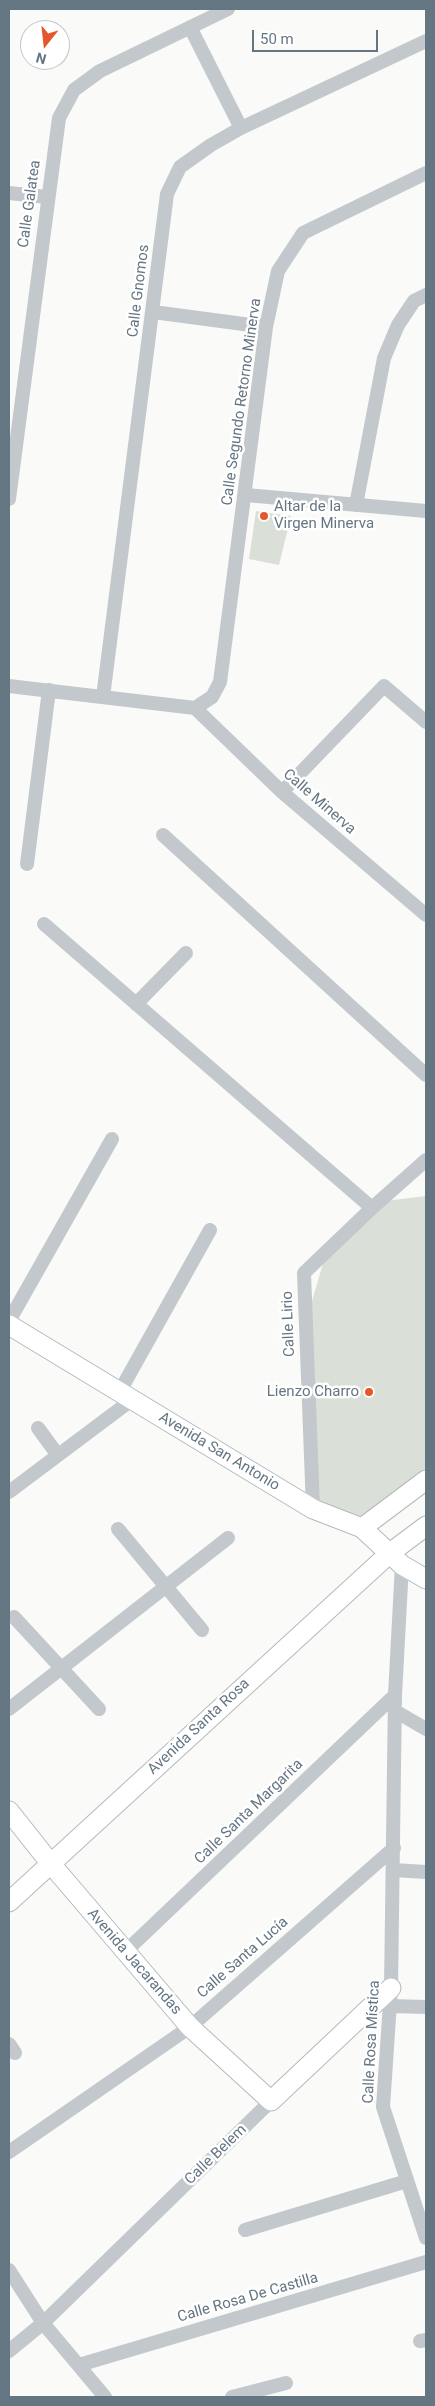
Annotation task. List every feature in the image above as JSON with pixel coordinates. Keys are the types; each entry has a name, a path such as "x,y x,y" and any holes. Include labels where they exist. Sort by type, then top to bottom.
{"street":[{"name":"Calle Galatea","path":"9,499 47,197 59,118 74,90 100,70 228,9"},
{"path":"190,27 241,128"},
{"name":"Calle Gnomos","path":"103,697 167,194 180,168 211,145 241,128 426,41"},
{"name":"Calle Segundo Retorno Minerva","path":"195,708 212,697 220,682 246,495 266,327 278,271 303,233 426,173"},
{"path":"9,193 47,197"},
{"path":"356,505 384,358 398,325 414,301 426,295"},
{"path":"153,312 266,327"},
{"path":"246,495 426,512"},
{"path":"9,686 195,708"},
{"path":"282,792 384,686 426,722"},
{"path":"26,864 49,690"},
{"name":"Calle Minerva","path":"195,708 282,792 426,915"},
{"path":"163,835 426,1075"},
{"path":"44,924 372,1208"},
{"path":"136,1004 186,953"},
{"path":"9,1323 112,1139"},
{"name":"Calle Lirio","path":"312,1509 304,1273 426,1160"},
{"path":"9,1492 126,1395 210,1230"},
{"name":"Avenida San Antonio","path":"9,1323 312,1509 362,1528 396,1559 426,1579"},
{"path":"38,1428 57,1454"},
{"path":"362,1528 426,1480"},
{"name":"Avenida Santa Rosa","path":"9,1902 396,1559 426,1526"},
{"path":"118,1530 202,1630"},
{"path":"9,1709 228,1538"},
{"name":"Calle Rosa Mística","path":"396,1559 391,1997 383,2107 426,2238"},
{"path":"14,1617 99,1710"},
{"name":"Calle Santa Margarita","path":"125,1952 395,1696"},
{"path":"395,1711 426,1729"},
{"name":"Avenida Jacarandas","path":"9,1811 51,1864 190,2027 271,2101"},
{"name":"Calle Santa Lucía","path":"9,2152 190,2027 394,1848"},
{"path":"392,1870 426,1872"},
{"path":"391,1997 426,2007"},
{"name":"Calle Belem","path":"9,2351 43,2323 271,2101 391,1997"},
{"path":"245,2230 407,2181"},
{"name":"Calle Rosa De Castilla","path":"79,2364 426,2262"},
{"path":"9,2270 43,2323 105,2397"},
{"path":"232,2397 286,2383"}],"shaded area":[{"path":"256,511 291,516 279,565 249,559"},
{"name":"Lienzo Charro","path":"426,1196 426,1468 358,1520 315,1502 308,1315 324,1260 385,1201"}],"place":[{"name":"Altar de la Virgen Minerva","path":"264,516"},
{"name":"Lienzo Charro","path":"369,1392"}]}
